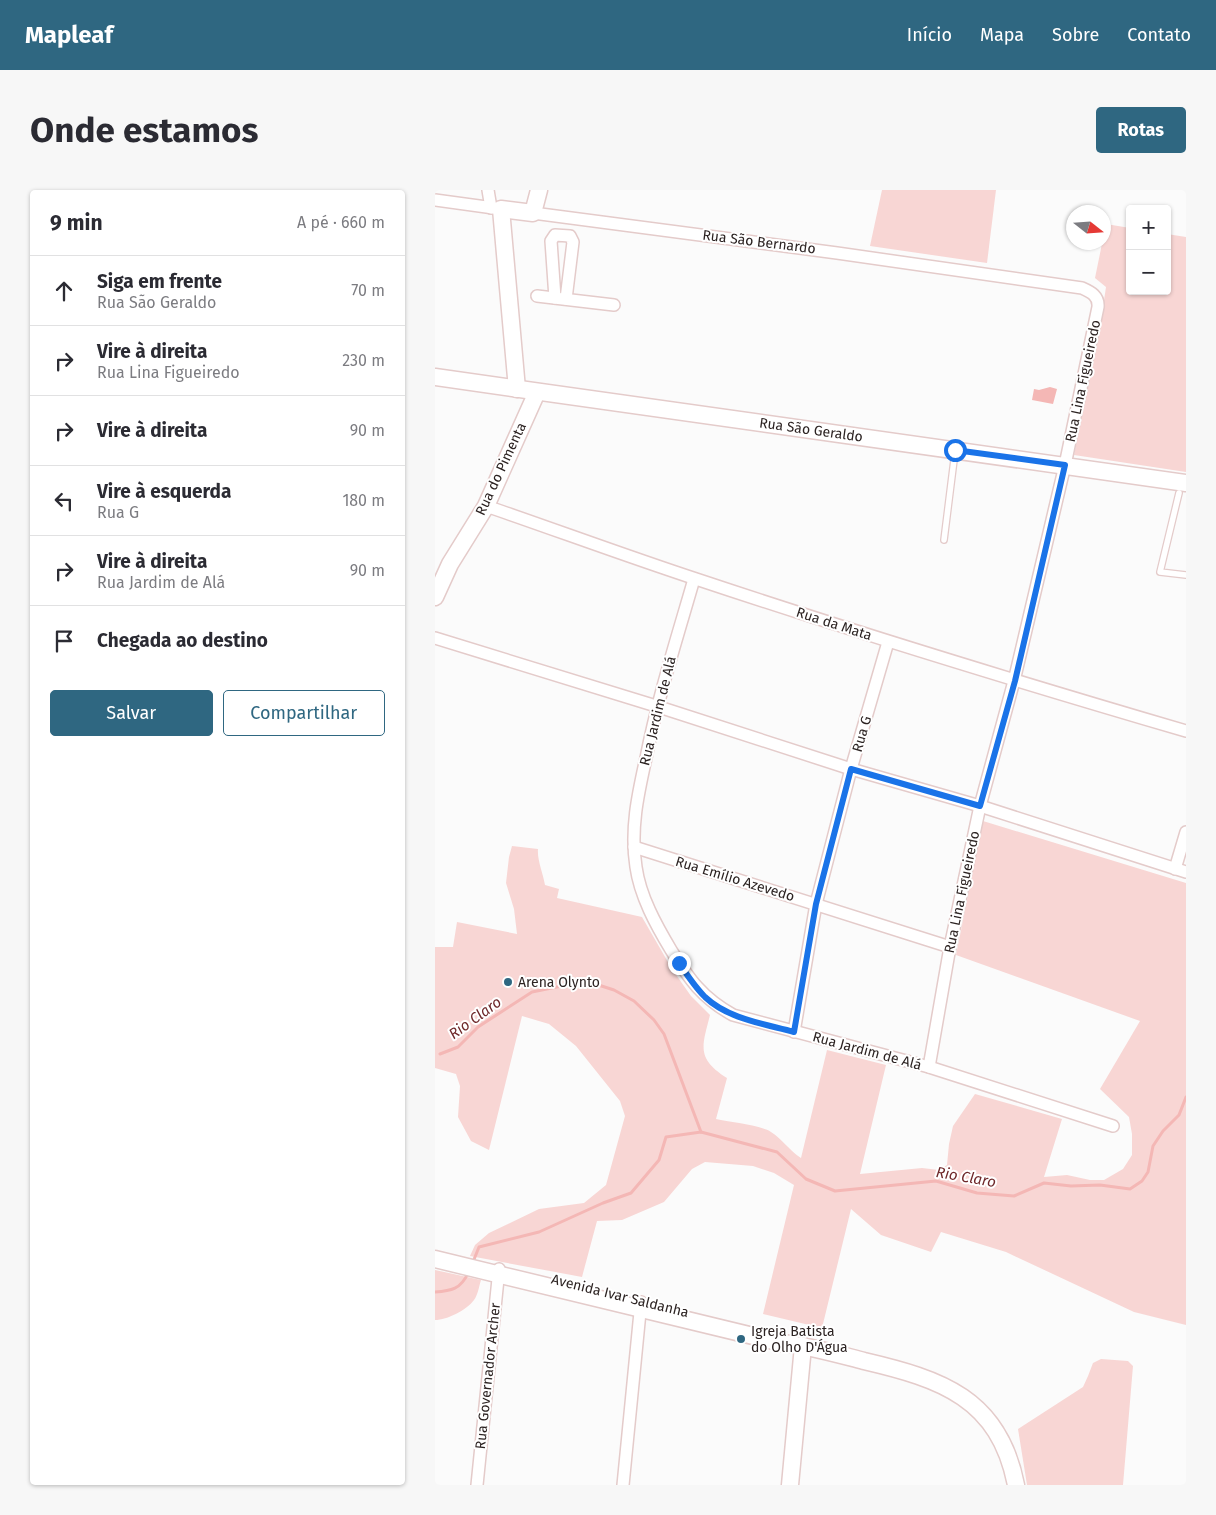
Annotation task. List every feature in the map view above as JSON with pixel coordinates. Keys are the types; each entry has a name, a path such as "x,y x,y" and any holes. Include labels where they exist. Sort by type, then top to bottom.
{"street":[{"path":"488,190 496,209 517,389"},
{"path":"533,213 539,190"},
{"name":"Rua São Bernardo","path":"435,200 837,253 1082,288"},
{"path":"562,235 564,217"},
{"path":"555,235 570,236 573,242 560,299 550,246 555,235"},
{"name":"Rua Lina Figueiredo","path":"929,1067 950,947 980,806 1015,681 1065,465 1098,307 1095,294 1082,288"},
{"path":"537,296 614,305"},
{"name":"Rua São Geraldo","path":"435,377 1065,465 1182,486"},
{"name":"Rua do Pimenta","path":"435,597 450,564 486,506 537,392"},
{"name":"Rua da Mata","path":"486,506 694,579 888,642 1186,731"},
{"name":"Rua Jardim de Alá","path":"694,579 656,706 633,823 633,847 636,868 644,895 665,939 693,983 706,998 733,1015 929,1067 1113,1126"},
{"path":"435,638 656,706 851,769 980,806 1181,870 1186,832"},
{"name":"Rua G","path":"794,1032 816,904 851,769 888,642"},
{"name":"Rua Emílio Azevedo","path":"633,847 950,947"},
{"name":"Avenida Ivar Saldanha","path":"435,1251 457,1261"},
{"name":"Avenida Ivar Saldanha","path":"435,1259 457,1261 782,1337 803,1346 911,1372 943,1385 977,1407 997,1433 1007,1452 1016,1485"},
{"name":"Rua Governador Archer","path":"477,1485 492,1270"},
{"path":"623,1485 640,1305"},
{"path":"789,1485 803,1346"}],"lane":[{"path":"944,540 955,450"},
{"path":"1182,486 1160,572 1186,576"}],"shaded area":[{"path":"882,190 996,190 987,263 870,246"},
{"path":"1111,225 1126,227 1126,295 1171,295 1171,235 1186,237 1186,472 1074,455 1098,340 1106,287 1095,278 1101,250 1111,250"},
{"path":"1050,387 1057,389 1053,404 1032,400 1034,389 1039,390"},
{"path":"983,821 1186,883 1186,1325 1134,1312 1006,1252 941,1232 931,1252 881,1235 851,1209 822,1328 763,1314 794,1185 774,1173 753,1166 705,1162 692,1169 664,1202 622,1220 597,1221 582,1277 470,1256 475,1245 489,1233 539,1209 584,1203 606,1185 625,1116 620,1101 576,1046 549,1024 522,1016 489,1150 471,1141 458,1117 460,1086 456,1074 435,1068 435,947 453,947 457,922 517,934 514,909 506,883 512,846 538,849 545,885 559,889 557,898 642,917 672,969 691,996 710,1015 704,1051 710,1064 727,1078 716,1119 771,1132 801,1158 827,1050 886,1065 860,1174 922,1168 939,1170 947,1165 953,1126 975,1094 1062,1119 1044,1177 1067,1175 1090,1180 1104,1180 1123,1169 1132,1155 1132,1134 1129,1117 1100,1089 1140,1021 956,955"},
{"path":"435,1270 481,1280 477,1296 471,1304 462,1311 440,1320 435,1320"},
{"path":"1101,1359 1128,1361 1133,1366 1123,1485 1027,1485 1018,1429 1083,1387 1093,1363"}],"waterway":[{"name":"Rio Claro","path":"440,1054 458,1047 478,1027 532,992 586,981 614,990 634,1001 654,1020 664,1034 701,1132"},
{"name":"Rio Claro","path":"473,1262 479,1247 539,1232 603,1203 631,1193 659,1160 666,1137 701,1132 777,1152 806,1179 835,1191 936,1181 977,1193 1014,1196 1044,1183 1071,1186 1100,1185 1130,1189 1142,1181 1148,1172 1153,1146 1163,1131 1179,1115 1186,1097"},
{"name":"Rio Claro","path":"435,1292 446,1291 459,1286 468,1273"}],"place":[{"name":"Arena Olynto","path":"508,982"},
{"name":"Igreja Batista do Olho D'Água","path":"741,1339"}],"route":[{"path":"679,963 706,998 720,1008 733,1015 794,1032 816,904 851,769 980,806 1015,681 1065,465 955,450"}]}
